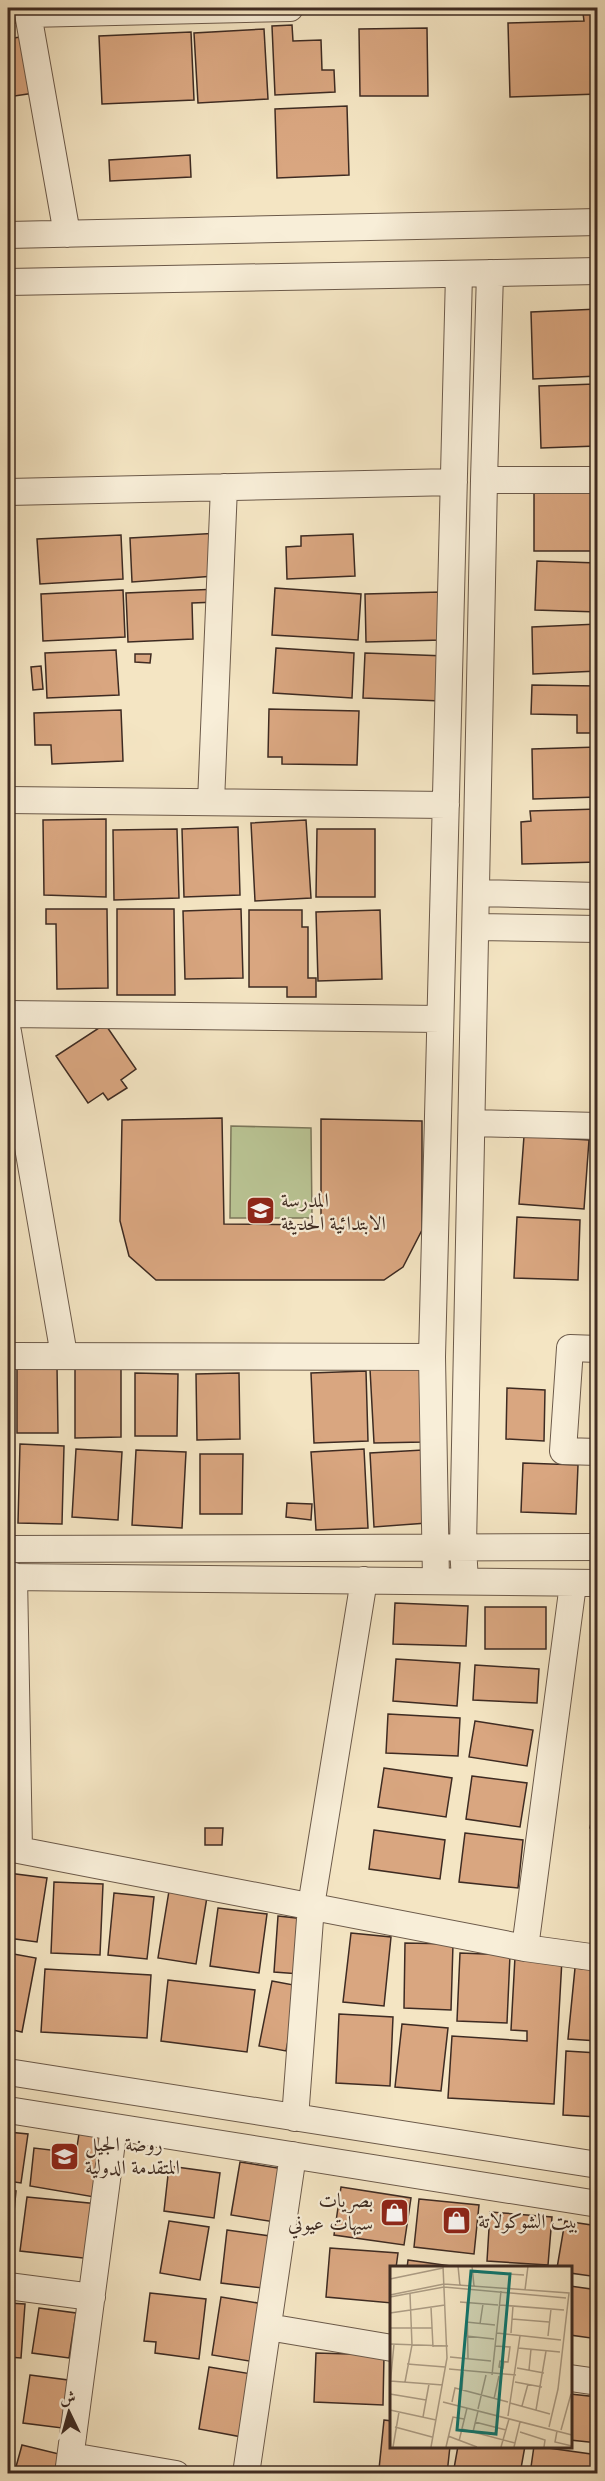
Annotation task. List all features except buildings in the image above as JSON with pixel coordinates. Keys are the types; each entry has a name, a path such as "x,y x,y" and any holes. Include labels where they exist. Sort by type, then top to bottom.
{"street":[{"path":"67,234 27,11 290,8"},
{"path":"8,235 597,222"},
{"path":"8,282 597,272"},
{"path":"465,1581 463,1547 490,273"},
{"path":"436,1580 432,1357 459,274"},
{"path":"484,480 597,480"},
{"path":"8,492 454,482"},
{"path":"211,802 224,487"},
{"path":"8,800 446,805"},
{"path":"477,893 597,896"},
{"path":"476,927 597,929"},
{"path":"8,1014 440,1019"},
{"path":"8,1032 64,1355"},
{"path":"472,1123 597,1126"},
{"path":"597,1349 570,1348 563,1451 597,1452"},
{"path":"8,1356 432,1357"},
{"path":"8,1549 597,1547"},
{"path":"525,1948 585,1583 11,1576 13,1849 525,1948 597,1958"},
{"path":"295,2118 312,1906 364,1580"},
{"path":"8,2072 597,2165"},
{"path":"8,2110 597,2204"},
{"path":"114,2127 70,2465 176,2474"},
{"path":"246,2474 293,2155"},
{"path":"8,2286 92,2297"},
{"path":"268,2327 390,2348"},
{"path":"572,2378 597,2382"}],"green space":[{"path":"231,1126 311,1128 312,1218 230,1218"}],"place":[{"name":"المدرسة الابتدائية الحديثة","path":"260,1211"},
{"name":"روضة الجيل المتقدمة الدولية","path":"64,2156"},
{"name":"بصريات سيهات عيوني","path":"394,2212"},
{"name":"بيت الشوكولاتة","path":"457,2221"}]}
